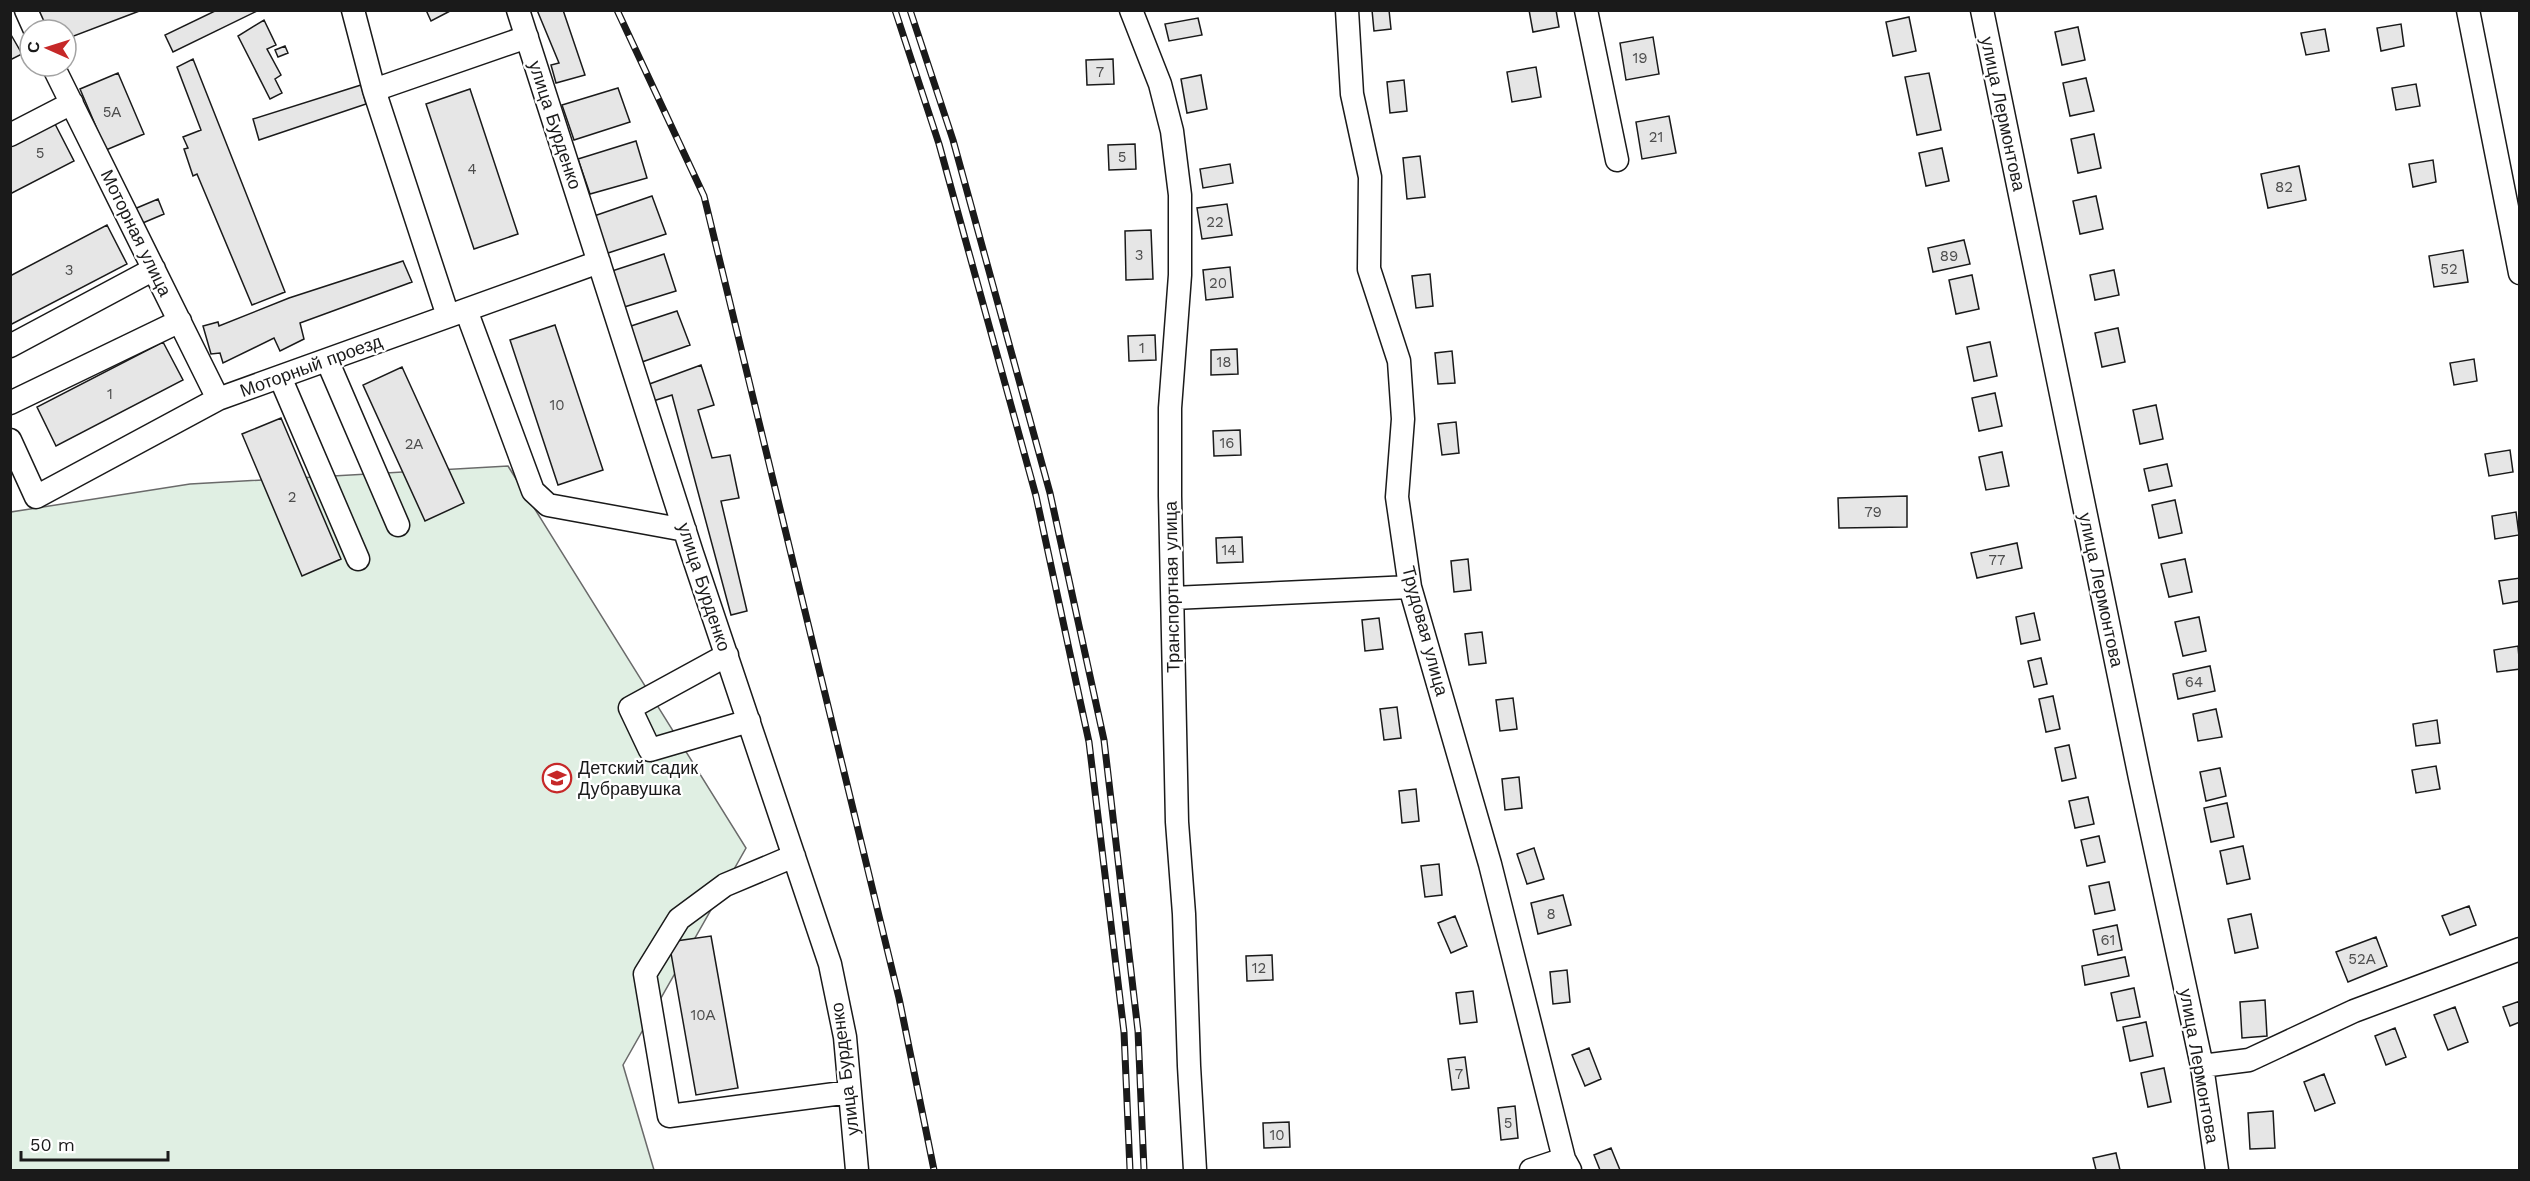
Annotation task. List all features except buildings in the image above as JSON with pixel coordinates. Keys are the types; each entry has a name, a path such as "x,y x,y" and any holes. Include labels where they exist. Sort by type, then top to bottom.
{"street":[{"path":"353,10 374,90 457,313 533,491 548,505 685,530"},
{"name":"улица Бурденко","path":"518,10 685,530 830,964 845,1037 856,1170"},
{"name":"Транспортная улица","path":"1131,10 1160,84 1172,131 1180,195 1180,275 1170,408 1177,822 1185,914 1189,1066 1195,1170"},
{"name":"Трудовая улица","path":"1347,10 1352,94 1370,177 1369,269 1399,361 1403,419 1397,497 1410,587 1490,864 1567,1165"},
{"path":"1586,10 1617,160"},
{"name":"улица Лермонтова","path":"1982,10 2140,778 2202,1066 2217,1170"},
{"path":"2468,10 2520,273"},
{"path":"374,90 526,37"},
{"name":"Моторная улица","path":"59,78 218,399"},
{"path":"10,135 72,103"},
{"name":"Моторный проезд","path":"10,440 36,497 218,399 599,262"},
{"path":"10,346 154,269"},
{"path":"10,404 180,321"},
{"path":"327,360 398,525"},
{"path":"280,377 358,559"},
{"path":"1173,598 1410,587"},
{"path":"727,655 630,708 650,750 749,721"},
{"path":"794,856 725,885 679,919 645,975 669,1116 850,1092"},
{"path":"2202,1066 2249,1060 2354,1011 2520,949"},
{"path":"1531,1170 1567,1165"}],"green space":[{"path":"508,466 746,848 623,1065 654,1170 11,1170 11,512 190,484"}],"railway":[{"path":"617,10 704,196 899,998 934,1170"},
{"path":"895,10 939,144 1036,496 1089,742 1124,1032 1130,1170"},
{"path":"910,10 953,140 1050,493 1104,740 1138,1031 1144,1170"}],"place":[{"name":"Детский садик Дубравушка","path":"557,778"}]}
